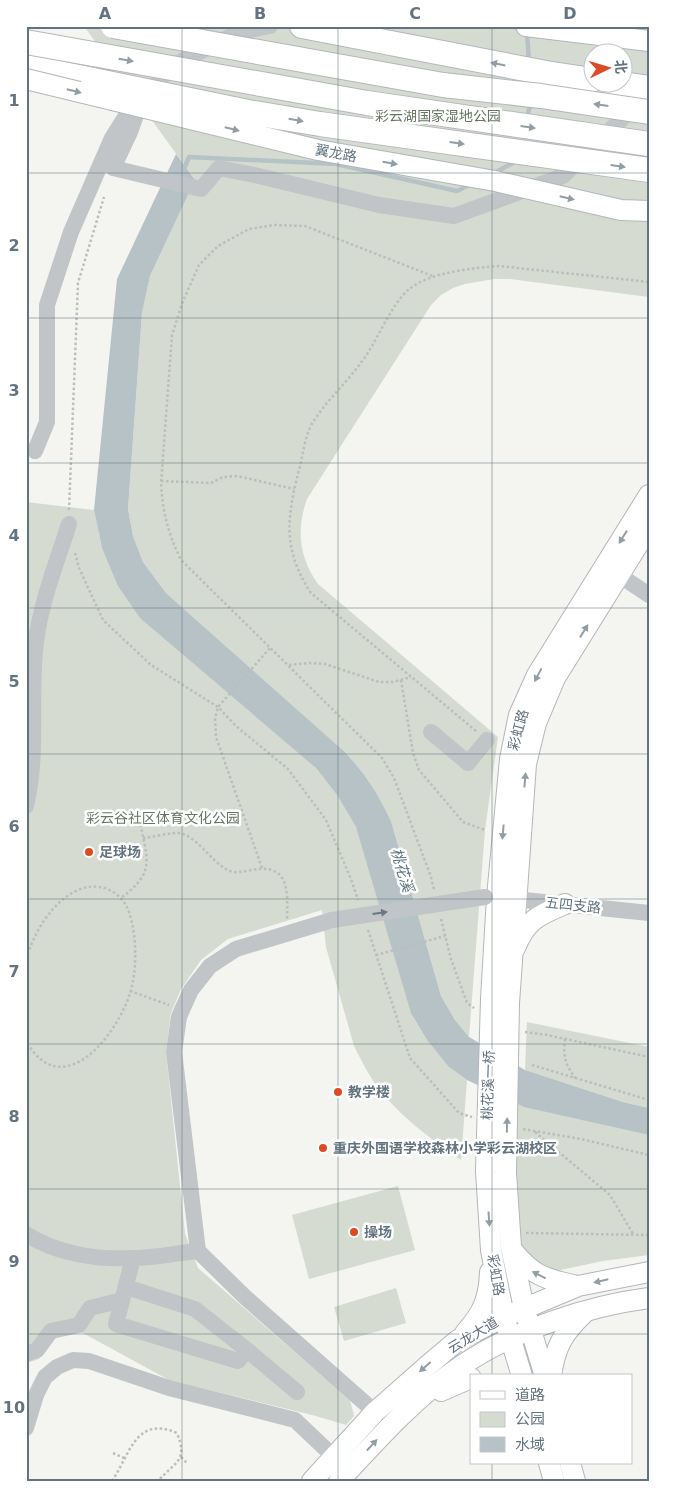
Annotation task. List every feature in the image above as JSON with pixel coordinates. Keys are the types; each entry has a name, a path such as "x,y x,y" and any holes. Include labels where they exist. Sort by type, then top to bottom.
{"highway":[{"path":"113,26 443,84 649,112"},
{"path":"199,26 440,71 541,96"},
{"path":"302,26 582,78"},
{"path":"26,42 368,103 649,144"},
{"path":"26,66 248,112 320,124 649,170"},
{"path":"93,80 368,103"},
{"path":"632,85 649,88"}],"main road":[{"path":"526,26 649,41"},
{"name":"翼龙路","path":"26,79 318,150 496,181 621,210 649,211"},
{"name":"彩虹路","path":"494,1005 499,898 510,759 520,715 538,674 649,495"},
{"name":"彩虹路","path":"494,1005 512,954 499,898 536,723 555,678 649,528"},
{"path":"512,954 520,935 528,924 538,916 565,904"},
{"name":"桃花溪一桥","path":"486,1171 494,1005"},
{"name":"桃花溪一桥","path":"494,1005 506,1174"},
{"name":"彩虹路","path":"486,1171 544,1374"},
{"name":"彩虹路","path":"506,1174 507,1244 504,1316 521,1374"},
{"path":"458,1340 478,1319 486,1304 490,1286 507,1244 523,1264 536,1274 550,1280 578,1286"},
{"name":"云龙大道","path":"312,1481 375,1412 458,1340 504,1316 578,1286 649,1272"},
{"name":"云龙大道","path":"339,1481 391,1424 461,1366 511,1338 589,1309 649,1298"},
{"path":"551,1374 553,1360 559,1342 570,1327 589,1309"},
{"path":"417,1402 470,1378"},
{"path":"549,1464 554,1481"},
{"path":"570,1464 575,1481"}],"street":[{"path":"35,451 47,422 46,305 71,232 112,138 129,111 174,65 239,32 270,26"},
{"path":"142,98 130,132 113,168 201,189 219,168 379,205 454,216 563,176 649,93"},
{"path":"26,806 34,754 32,686 36,640 45,598 69,524"},
{"path":"619,576 649,595"},
{"path":"431,732 468,763 484,737 510,759"},
{"name":"五四支路","path":"198,1250 174,1052 179,1017 191,990 210,966 236,949 332,920 499,898 649,913"},
{"path":"26,1234 41,1244 84,1256 133,1258 198,1250 245,1296 375,1412"},
{"path":"133,1258 116,1324 238,1361 247,1350"},
{"path":"26,1354 37,1350 51,1331 79,1325 90,1308 124,1293 195,1309 297,1392"},
{"path":"26,1428 36,1395 45,1377 57,1367 72,1360 89,1361 169,1388 295,1420 334,1457"}],"path":[{"path":"69,524 78,282 104,197"},
{"path":"435,277 304,226 274,225 249,230 218,246 199,266 183,301 172,335 161,481 163,507 170,535 181,560 382,758 394,778 431,877 435,894"},
{"path":"484,737 311,593 300,577 290,542 288,523 290,503 308,432 314,420 363,360 400,299 409,289 435,277 476,268 499,266 649,282"},
{"path":"161,481 211,482 223,477 237,476 294,489"},
{"path":"75,550 79,568 103,620 151,665 218,707 236,726 288,769 326,820 352,879 358,900"},
{"path":"262,868 216,738 215,718 218,707 270,647"},
{"path":"288,666 310,663 325,664 378,682 393,682 411,677"},
{"path":"401,680 413,753 419,770 463,822 484,830"},
{"path":"122,897 137,886 145,874 148,862 140,822"},
{"path":"143,838 179,833 189,837 215,862 232,872 262,868 276,872 283,880 287,896 286,933"},
{"path":"26,959 35,936 54,908 67,895 81,888 95,886 108,889 122,897 128,908 132,924 136,959 130,991 117,1023 95,1050 82,1062 71,1067 56,1067 43,1062 26,1042"},
{"path":"439,910 451,959 467,1003 494,1005"},
{"path":"367,928 410,1058 459,1113 477,1119"},
{"path":"376,955 445,936"},
{"path":"130,991 182,1010"},
{"path":"519,1031 649,1057"},
{"path":"565,1039 563,1056 567,1068 576,1079"},
{"path":"532,1065 649,1100"},
{"path":"515,1128 581,1139 649,1156"},
{"path":"534,1131 610,1195 634,1234"},
{"path":"507,1244 634,1234 649,1235"},
{"path":"112,1481 138,1436 153,1428 166,1428 177,1433 183,1447 181,1457 158,1481"},
{"path":"113,1453 124,1458"},
{"path":"181,1457 188,1464"}],"green space":[{"name":"彩云湖国家湿地公园","path":"84,26 649,26 649,297 510,279 494,279 465,284 441,295 431,305 307,499 301,522 303,553 318,584 498,737 485,830 469,1037 455,1020 441,996 391,821 371,785 345,752 166,593 143,562 133,536 128,509 142,313 150,276 195,180"},
{"name":"彩云谷社区体育文化公园","path":"26,502 94,510 102,548 316,768 337,795 356,827 449,1067 467,1080 461,1160 405,1117 377,1086 365,1067 354,1046 326,947 322,910 228,939 201,960 181,989 171,1013 166,1052 185,1234 198,1268 350,1400 354,1416 346,1425 169,1380 81,1332 55,1337 39,1359 26,1363"},
{"path":"527,1022 649,1047 649,1108 623,1102 525,1070"},
{"path":"516,1104 649,1135 649,1255 603,1261 551,1272 521,1250 515,1173"},
{"name":"操场","path":"398,1186 415,1250 309,1279 292,1215"},
{"path":"396,1288 406,1323 344,1341 334,1307"}],"water":[{"name":"桃花溪","path":"176,154 195,180 150,276 142,313 128,509 133,536 143,562 166,593 345,752 371,785 391,821 441,996 455,1020 469,1037 525,1070 623,1102 649,1108 649,1135 524,1107 467,1080 449,1067 428,1041 411,1013 356,827 337,795 316,768 140,618 118,586 102,548 94,510 117,279"}],"waterway":[{"path":"527,31 529,63"},
{"path":"526,120 531,103"},
{"path":"183,171 189,157 336,164 457,191 471,184"},
{"path":"494,173 513,163 515,158"}],"place":[{"name":"足球场","path":"89,852"},
{"name":"教学楼","path":"338,1092"},
{"name":"重庆外国语学校森林小学彩云湖校区","path":"323,1148"},
{"name":"操场","path":"354,1232"}]}
